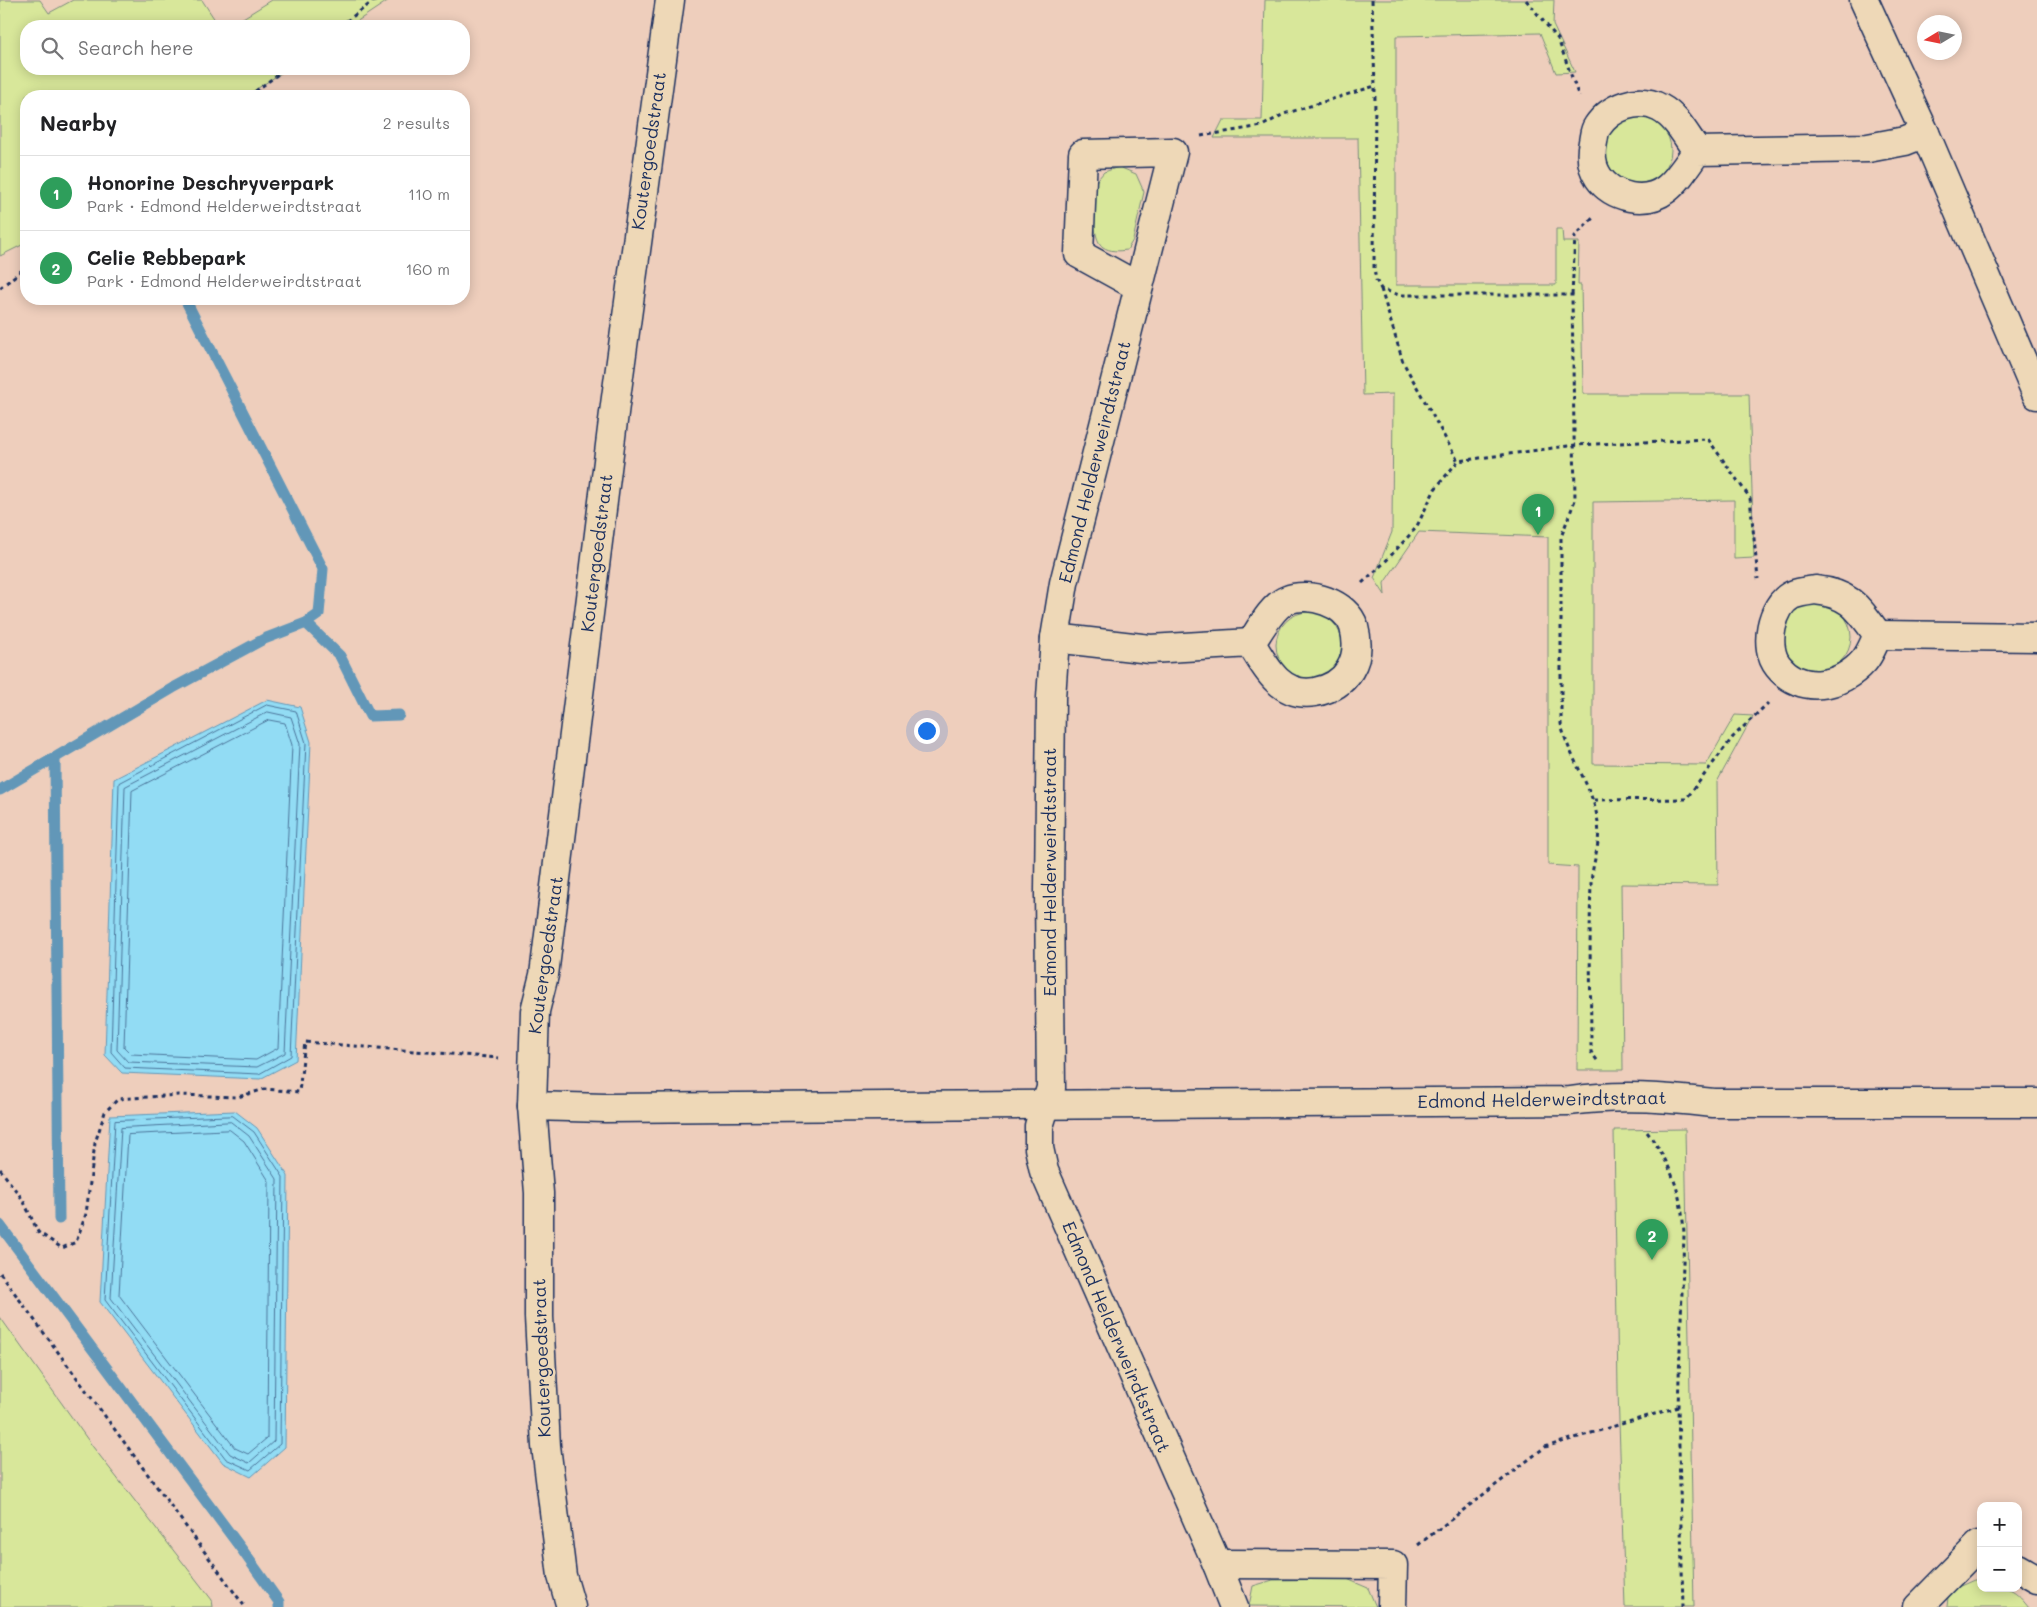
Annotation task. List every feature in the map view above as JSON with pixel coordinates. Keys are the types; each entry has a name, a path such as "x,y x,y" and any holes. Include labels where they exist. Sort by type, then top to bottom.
{"street":[{"name":"Koutergoedstraat","path":"571,1607 562,1576 546,1446 539,1317 539,1193 532,1106 535,1010 544,975 615,405 670,0"},
{"path":"1864,0 1925,133 2037,395"},
{"path":"1640,103 1659,107 1674,119 1697,151 1678,178 1663,193 1642,199 1617,194 1597,179 1590,154 1596,128 1616,108 1640,103"},
{"path":"1697,151 1868,148 1905,141 1925,133"},
{"path":"1139,287 1080,254 1083,154 1173,152"},
{"name":"Edmond Helderweirdtstraat","path":"1173,152 1064,583 1056,638 1051,698 1049,853 1051,1088 1039,1126 1039,1148 1044,1171 1217,1564 1234,1607"},
{"path":"1815,590 1830,591 1850,600 1878,635 1864,661 1846,677 1820,686 1796,681 1777,665 1769,640 1775,613 1791,596 1815,590"},
{"path":"1311,596 1336,605 1354,626 1356,655 1348,674 1329,689 1308,693 1286,688 1269,673 1251,643 1268,617 1286,600 1311,596"},
{"path":"1878,635 2037,637"},
{"path":"1056,638 1150,649 1251,643"},
{"name":"Edmond Helderweirdtstraat","path":"532,1106 605,1108 1046,1106 1570,1101 1622,1097 1662,1097 1713,1103 2037,1103"},
{"path":"1918,1607 1977,1547"},
{"path":"1217,1564 1394,1565 1392,1607"},
{"path":"2022,1570 2037,1579"}],"path":[{"path":"348,20 375,0"},
{"path":"1372,0 1375,86 1374,269 1376,280 1381,289 1402,362 1458,461"},
{"path":"1526,0 1558,39 1578,95 1602,122"},
{"path":"257,90 277,75"},
{"path":"1173,152 1203,134 1262,126 1284,114 1375,86"},
{"path":"1617,194 1575,236 1572,295 1575,500 1561,537 1561,724 1565,742 1594,800 1600,844 1591,881 1591,1052 1659,1148 1678,1187 1682,1208 1684,1234 1678,1408 1683,1607"},
{"path":"0,288 20,272"},
{"path":"1381,289 1399,295 1572,295"},
{"path":"1336,605 1384,562 1416,528 1435,489 1458,461 1574,445 1708,439 1750,498 1758,582 1775,613"},
{"path":"1594,800 1686,799 1733,737 1772,700 1796,681"},
{"path":"0,1169 23,1200 38,1232 62,1248 76,1242 86,1214 94,1143 105,1112 118,1099 178,1095 238,1097 265,1089 299,1092 305,1042 533,1060"},
{"path":"0,1273 245,1607"},
{"path":"1394,1565 1545,1447 1678,1408"}],"green space":[{"path":"0,0 40,0 49,13 73,0 202,0 215,20 20,20 20,75 278,75 255,90 20,90 20,246 0,256"},
{"path":"272,0 389,0 359,20 240,20"},
{"path":"1265,0 1554,0 1553,25 1575,72 1556,73 1540,33 1396,36 1396,285 1556,285 1556,229 1562,229 1563,242 1579,242 1578,285 1581,285 1583,394 1749,394 1754,558 1734,559 1734,500 1593,502 1593,764 1706,765 1735,715 1753,716 1717,782 1718,885 1621,884 1623,1070 1577,1070 1578,867 1548,865 1548,537 1419,532 1384,583 1385,595 1374,578 1392,532 1393,394 1363,395 1358,138 1214,138 1223,120 1262,120"},
{"path":"1638,117 1651,119 1666,132 1669,137 1671,150 1669,163 1656,178 1651,181 1638,183 1625,181 1610,168 1607,163 1605,150 1607,137 1620,122 1625,119"},
{"path":"1119,167 1136,174 1144,192 1133,240 1127,250 1115,251 1103,247 1099,243 1094,219 1093,185 1104,172"},
{"path":"1817,603 1830,606 1841,613 1848,624 1851,637 1848,650 1841,661 1830,668 1817,671 1804,668 1793,661 1786,650 1783,637 1786,624 1793,613 1804,606"},
{"path":"1302,612 1316,612 1328,617 1337,626 1342,638 1340,658 1333,669 1316,678 1302,678 1290,673 1281,664 1276,652 1276,638 1281,626 1290,617"},
{"path":"1685,1129 1694,1607 1625,1607 1618,1390 1614,1130"},
{"path":"0,1317 93,1447 212,1600 213,1607 0,1607"},
{"path":"1347,1579 1368,1588 1376,1607 1249,1606 1253,1586 1273,1580"},
{"path":"1977,1580 1977,1592 2015,1592 2029,1607 1947,1607 1948,1597 1958,1587"}],"water":[{"path":"267,700 300,707 311,742 296,1060 260,1079 122,1073 105,1055 114,779"},
{"path":"235,1111 257,1128 288,1176 285,1447 251,1477 223,1463 100,1302 110,1116"}],"waterway":[{"path":"0,790 173,688 264,639 306,623 319,614 323,569 188,305"},
{"path":"306,623 340,656 370,716 399,715"},
{"path":"55,758 59,1219"},
{"path":"0,1225 243,1551 279,1602 279,1607"}],"place":[{"name":"Honorine Deschryverpark","path":"1538,535"},
{"name":"Celie Rebbepark","path":"1652,1260"}]}
